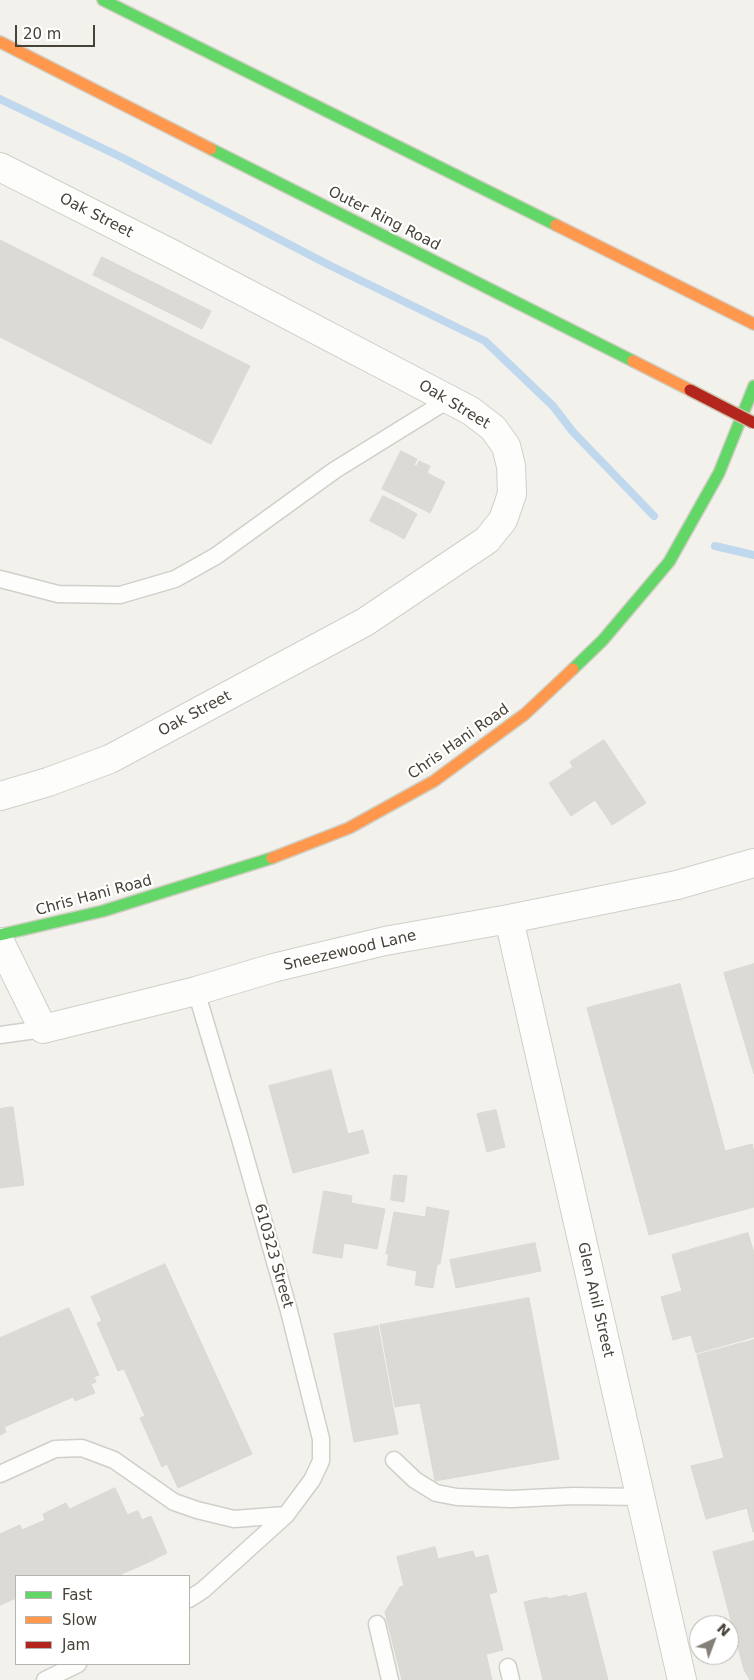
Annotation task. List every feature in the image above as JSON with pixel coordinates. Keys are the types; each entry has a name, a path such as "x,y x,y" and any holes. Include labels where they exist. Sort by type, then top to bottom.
{"main road":[{"path":"103,0 754,324"},
{"name":"Outer Ring Road","path":"0,42 754,423"},
{"name":"Chris Hani Road","path":"0,935 103,911 256,864 349,828 434,781 525,714 603,640 669,562 719,473 754,386"}],"street":[{"name":"Oak Street","path":"0,168 172,254 471,411 494,428 506,446 511,466 512,494 503,520 488,540 365,622 110,759 48,782 0,796"},
{"name":"Sneezewood Lane","path":"43,1029 196,991 273,968 384,941 509,919 677,885 754,863"},
{"name":"Glen Anil Street","path":"509,919 682,1680"},
{"path":"0,942 43,1029"}],"lane":[{"path":"0,578 58,594 120,595 175,579 216,556 335,470 448,400"},
{"name":"610323 Street","path":"190,1598 203,1590 286,1515 312,1480 320,1461 321,1439 281,1283 196,991"},
{"path":"0,1035 43,1029"},
{"path":"0,1474 55,1449 82,1448 114,1460 174,1502 197,1510 234,1519 286,1515"},
{"path":"394,1460 415,1480 436,1493 457,1497 511,1499 574,1496 640,1497"},
{"path":"377,1624 390,1680"},
{"path":"45,1680 76,1665"}],"building":[{"path":"0,240 250,366 211,444 0,337"},
{"path":"102,257 211,311 202,329 93,275"},
{"path":"401,451 417,459 414,465 417,466 419,461 430,466 427,473 445,482 430,513 382,489"},
{"path":"383,496 400,504 387,530 370,521"},
{"path":"401,505 417,514 404,539 388,530"},
{"path":"604,740 646,803 612,825 595,800 571,816 549,783 573,767 570,762"},
{"path":"754,964 754,1074 724,973"},
{"path":"680,984 725,1151 752,1144 754,1153 754,1207 649,1235 587,1008"},
{"path":"331,1070 348,1134 363,1130 369,1153 293,1173 269,1086"},
{"path":"13,1107 24,1185 0,1188 0,1109"},
{"path":"496,1110 505,1147 487,1152 477,1114"},
{"path":"394,1175 407,1176 404,1202 391,1200"},
{"path":"324,1191 352,1196 351,1203 385,1209 377,1249 344,1243 342,1258 313,1253"},
{"path":"427,1207 449,1211 440,1264 437,1264 433,1288 415,1285 417,1271 387,1265 389,1254 386,1254 394,1212 425,1217"},
{"path":"748,1233 754,1253 754,1337 696,1353 691,1335 673,1340 661,1297 682,1291 672,1255"},
{"path":"535,1243 541,1271 456,1288 450,1260"},
{"path":"165,1264 252,1454 178,1488 167,1464 162,1467 140,1418 145,1416 124,1369 118,1371 97,1323 102,1321 91,1297"},
{"path":"529,1298 559,1459 435,1481 420,1403 395,1407 380,1325"},
{"path":"69,1308 99,1375 94,1377 96,1382 91,1384 95,1393 75,1401 73,1397 4,1427 6,1432 0,1435 0,1338"},
{"path":"378,1326 398,1434 354,1442 334,1334"},
{"path":"754,1340 753,1532 747,1508 706,1519 691,1466 724,1458 697,1355"},
{"path":"115,1488 149,1562 119,1575 15,1575 15,1598 0,1605 0,1534 20,1525 22,1530 45,1520 43,1514 66,1503 69,1509"},
{"path":"138,1511 142,1520 151,1516 167,1553 149,1562 128,1515"},
{"path":"754,1541 754,1680 750,1680 744,1670 739,1651 739,1615 730,1615 713,1552"},
{"path":"435,1547 438,1559 473,1551 475,1558 488,1555 497,1592 489,1594 503,1650 486,1654 492,1680 402,1680 385,1612 400,1587 404,1586 397,1557"},
{"path":"586,1593 608,1680 543,1680 524,1602 547,1597 548,1599"}],"waterway":[{"path":"0,99 123,158 329,265 485,341 553,406 573,432 654,516"},
{"path":"715,546 754,555"}],"traffic: fast":[{"path":"103,0 556,225"},
{"path":"211,149 633,361"},
{"path":"573,669 603,640 669,562 719,473 754,386"},
{"path":"0,935 103,911 272,858"}],"traffic: slow":[{"path":"0,42 211,149"},
{"path":"556,225 754,324"},
{"path":"633,361 690,390"},
{"path":"272,858 349,828 434,781 525,714 573,669"}],"traffic: jam":[{"path":"690,390 754,423"}]}
